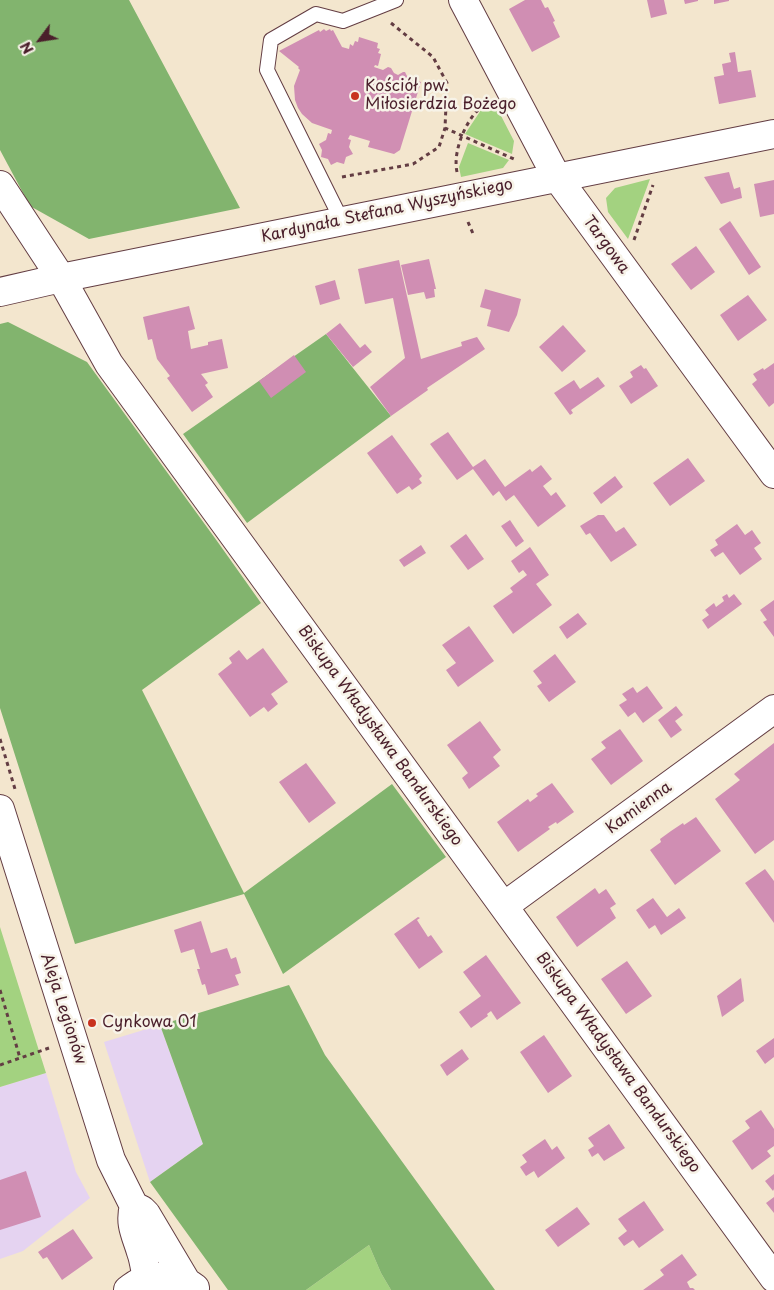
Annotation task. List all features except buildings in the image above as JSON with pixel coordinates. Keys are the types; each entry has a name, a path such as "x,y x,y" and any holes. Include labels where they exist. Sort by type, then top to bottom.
{"street":[{"name":"Targowa","path":"463,0 556,176 774,474"},
{"name":"Kardynała Stefana Wyszyńskiego","path":"0,292 556,176 774,134"},
{"name":"Biskupa Władysława Bandurskiego","path":"0,184 61,278 110,364 774,1278"},
{"name":"Kamienna","path":"504,906 774,709"},
{"name":"Aleja Legionów","path":"0,809 111,1160 134,1206 146,1214 192,1286"},
{"name":"Aleja Legionów","path":"134,1206 131,1214 133,1231 141,1252 138,1284"},
{"path":"138,1284 166,1276 192,1286"}],"lane":[{"path":"342,221 268,70 272,40 316,14 343,21 396,0"}],"path":[{"path":"321,181 413,164 439,147 445,128 447,83 433,57 373,10"},
{"path":"458,181 455,165 461,135 482,105 493,99"},
{"path":"445,128 517,160"},
{"path":"633,243 654,182"},
{"path":"466,213 474,236"},
{"path":"0,990 20,1058"},
{"path":"0,1065 57,1045"}],"shaded area":[{"path":"160,1025 203,1144 150,1182 104,1042"},
{"path":"46,1073 76,1172 90,1198 23,1251 0,1259 0,1087"}],"green space":[{"path":"0,0 129,0 240,208 89,239 30,206 0,150"},
{"path":"492,102 514,141 512,154 465,134 483,107"},
{"path":"468,143 509,160 503,168 461,177 459,167"},
{"path":"650,179 628,239 608,212 606,198 615,188"},
{"path":"8,322 87,362 261,603 142,690 244,893 392,784 446,857 283,974 244,894 75,944 0,708 0,324"},
{"path":"326,334 391,416 247,523 183,434"},
{"path":"0,927 46,1073 0,1087"},
{"path":"289,985 325,1055 495,1290 391,1290 381,1273 369,1245 306,1290 228,1290 150,1182 203,1144 160,1025"},
{"path":"369,1245 381,1273 391,1290 306,1290"}],"place":[{"name":"Kościół pw. Miłosierdzia Bożego","path":"355,96"},
{"name":"Cynkowa 01","path":"92,1023"}]}
